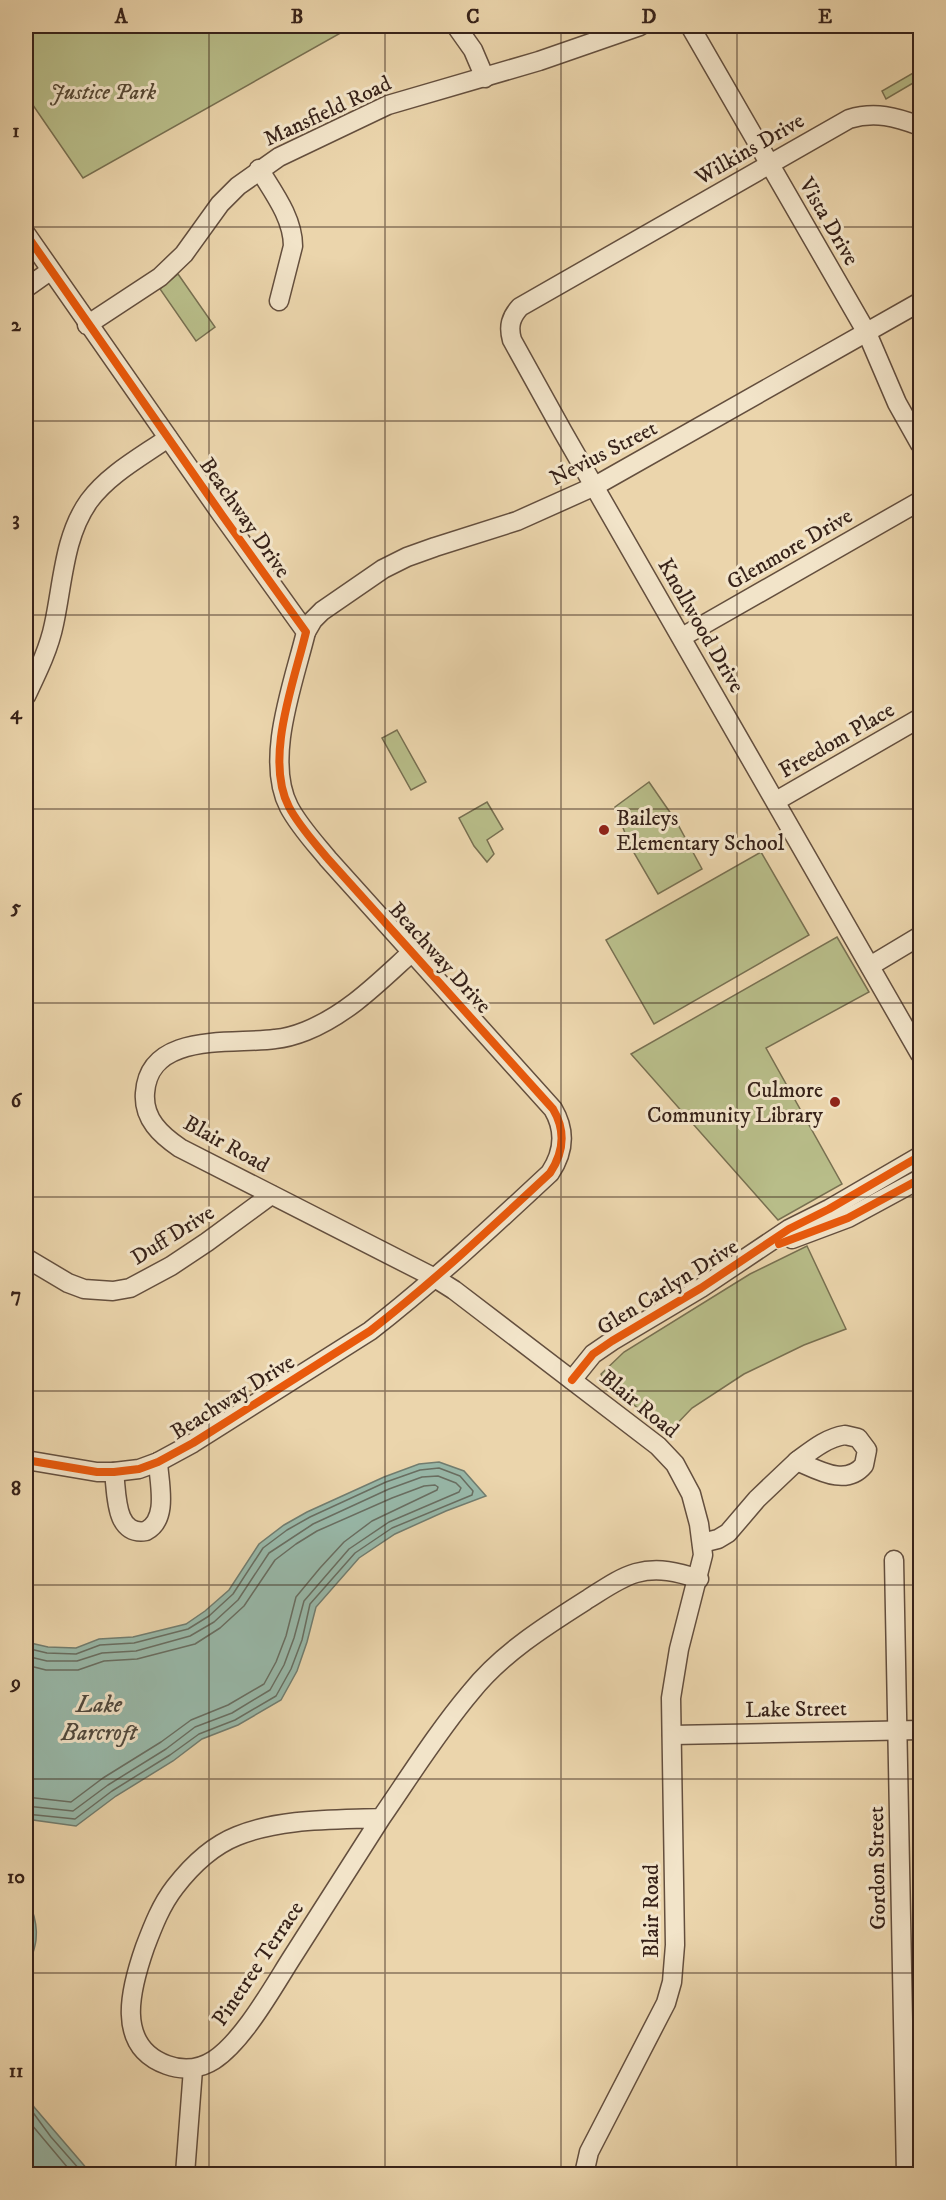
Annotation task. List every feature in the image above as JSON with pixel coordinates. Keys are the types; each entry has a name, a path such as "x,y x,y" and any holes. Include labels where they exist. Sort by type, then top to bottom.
{"street":[{"path":"456,26 473,50 484,78"},
{"name":"Mansfield Road","path":"87,325 160,277 176,263 220,204 238,186 279,157 388,105 484,78 639,26"},
{"name":"Vista Drive","path":"690,26 867,333 897,403 921,444"},
{"name":"Wilkins Drive","path":"610,255 849,118 888,116 921,126"},
{"path":"260,169 290,224 293,237 293,246 279,301"},
{"name":"Beachway Drive","path":"26,234 87,325 306,632 281,736 279,765 283,792 299,824 553,1109 562,1128 563,1140 556,1163 550,1173 435,1278 370,1331 193,1443 158,1462 114,1472 97,1472 26,1460"},
{"name":"Knollwood Drive","path":"610,255 520,307 514,313 510,326 512,340 921,1054"},
{"path":"26,288 50,271"},
{"name":"Nevius Street","path":"306,632 322,611 391,565 435,547 517,520 596,486 921,302"},
{"path":"26,696 40,668 54,626 70,541 76,525 89,502 105,483 168,438"},
{"name":"Glenmore Drive","path":"682,638 921,501"},
{"name":"Freedom Place","path":"776,801 921,718"},
{"path":"870,966 921,936"},
{"name":"Blair Road","path":"412,952 343,1011 309,1030 275,1039 189,1046 164,1057 148,1078 146,1106 150,1118 167,1138 180,1148 435,1278 486,1313 658,1446 675,1464 691,1494 702,1543 702,1564 673,1675 670,1698 675,1945 672,1982 658,2021 589,2151 584,2175"},
{"name":"Glen Carlyn Drive","path":"572,1380 593,1354 701,1288 789,1229 829,1209 921,1156"},
{"name":"Glen Carlyn Drive","path":"759,1249 848,1218 921,1179"},
{"name":"Duff Drive","path":"26,1258 68,1283 84,1289 112,1292 130,1288 171,1266 207,1242 271,1194"},
{"path":"702,1543 718,1539 728,1533 757,1499 797,1461"},
{"path":"114,1472 122,1520 132,1530 146,1531 156,1523 160,1514 158,1462"},
{"name":"Gordon Street","path":"894,1560 906,2175"},
{"name":"Pinetree Terrace","path":"193,2068 213,2061 224,2053 244,2028 267,1997 381,1818 471,1691 507,1655 570,1611 626,1576 655,1569 699,1579"},
{"name":"Lake Street","path":"672,1735 921,1730"},
{"path":"185,2175 193,2068 172,2067 148,2055 139,2044 130,2019 132,1989 155,1922 174,1888 201,1858 237,1836 278,1825 381,1818"}],"green space":[{"name":"Justice Park","path":"26,26 353,26 83,178 26,95"},
{"path":"920,69 920,79 886,99 882,91"},
{"path":"178,274 215,327 196,341 160,289"},
{"path":"397,730 426,782 411,790 382,738"},
{"path":"649,782 676,821 702,869 658,894 630,846 615,807"},
{"path":"487,802 503,829 487,840 494,854 487,862 474,846 459,818"},
{"path":"761,852 809,935 654,1024 606,940"},
{"path":"837,937 869,992 766,1048 842,1184 778,1220 631,1054"},
{"path":"807,1246 846,1329 804,1345 744,1374 692,1408 669,1432 608,1385 601,1374 624,1352 750,1274"}],"water":[{"name":"Lake Barcroft","path":"439,1462 464,1471 486,1496 395,1534 359,1558 316,1607 297,1671 281,1700 238,1725 202,1739 173,1761 116,1796 76,1826 26,1819 26,1642 48,1647 76,1648 99,1639 133,1637 186,1624 229,1590 259,1544 284,1525 384,1477 419,1464"},
{"path":"26,1904 31,1907 34,1916 36,1940 26,1973"},
{"path":"26,2091 34,2107 88,2170 84,2174 26,2174"}],"cycle path":[{"path":"26,234 306,632 289,697 280,744 279,766 282,788 293,814 328,859 553,1109 560,1125 562,1141 561,1149 550,1173 417,1293 370,1331 193,1443 158,1462 139,1469 114,1472 97,1472 26,1460"},
{"path":"572,1380 593,1354 612,1341 701,1288 789,1229 829,1209 920,1156"},
{"path":"779,1244 848,1218 920,1179"}],"place":[{"name":"Baileys Elementary School","path":"604,830"},
{"name":"Culmore Community Library","path":"835,1102"}]}
